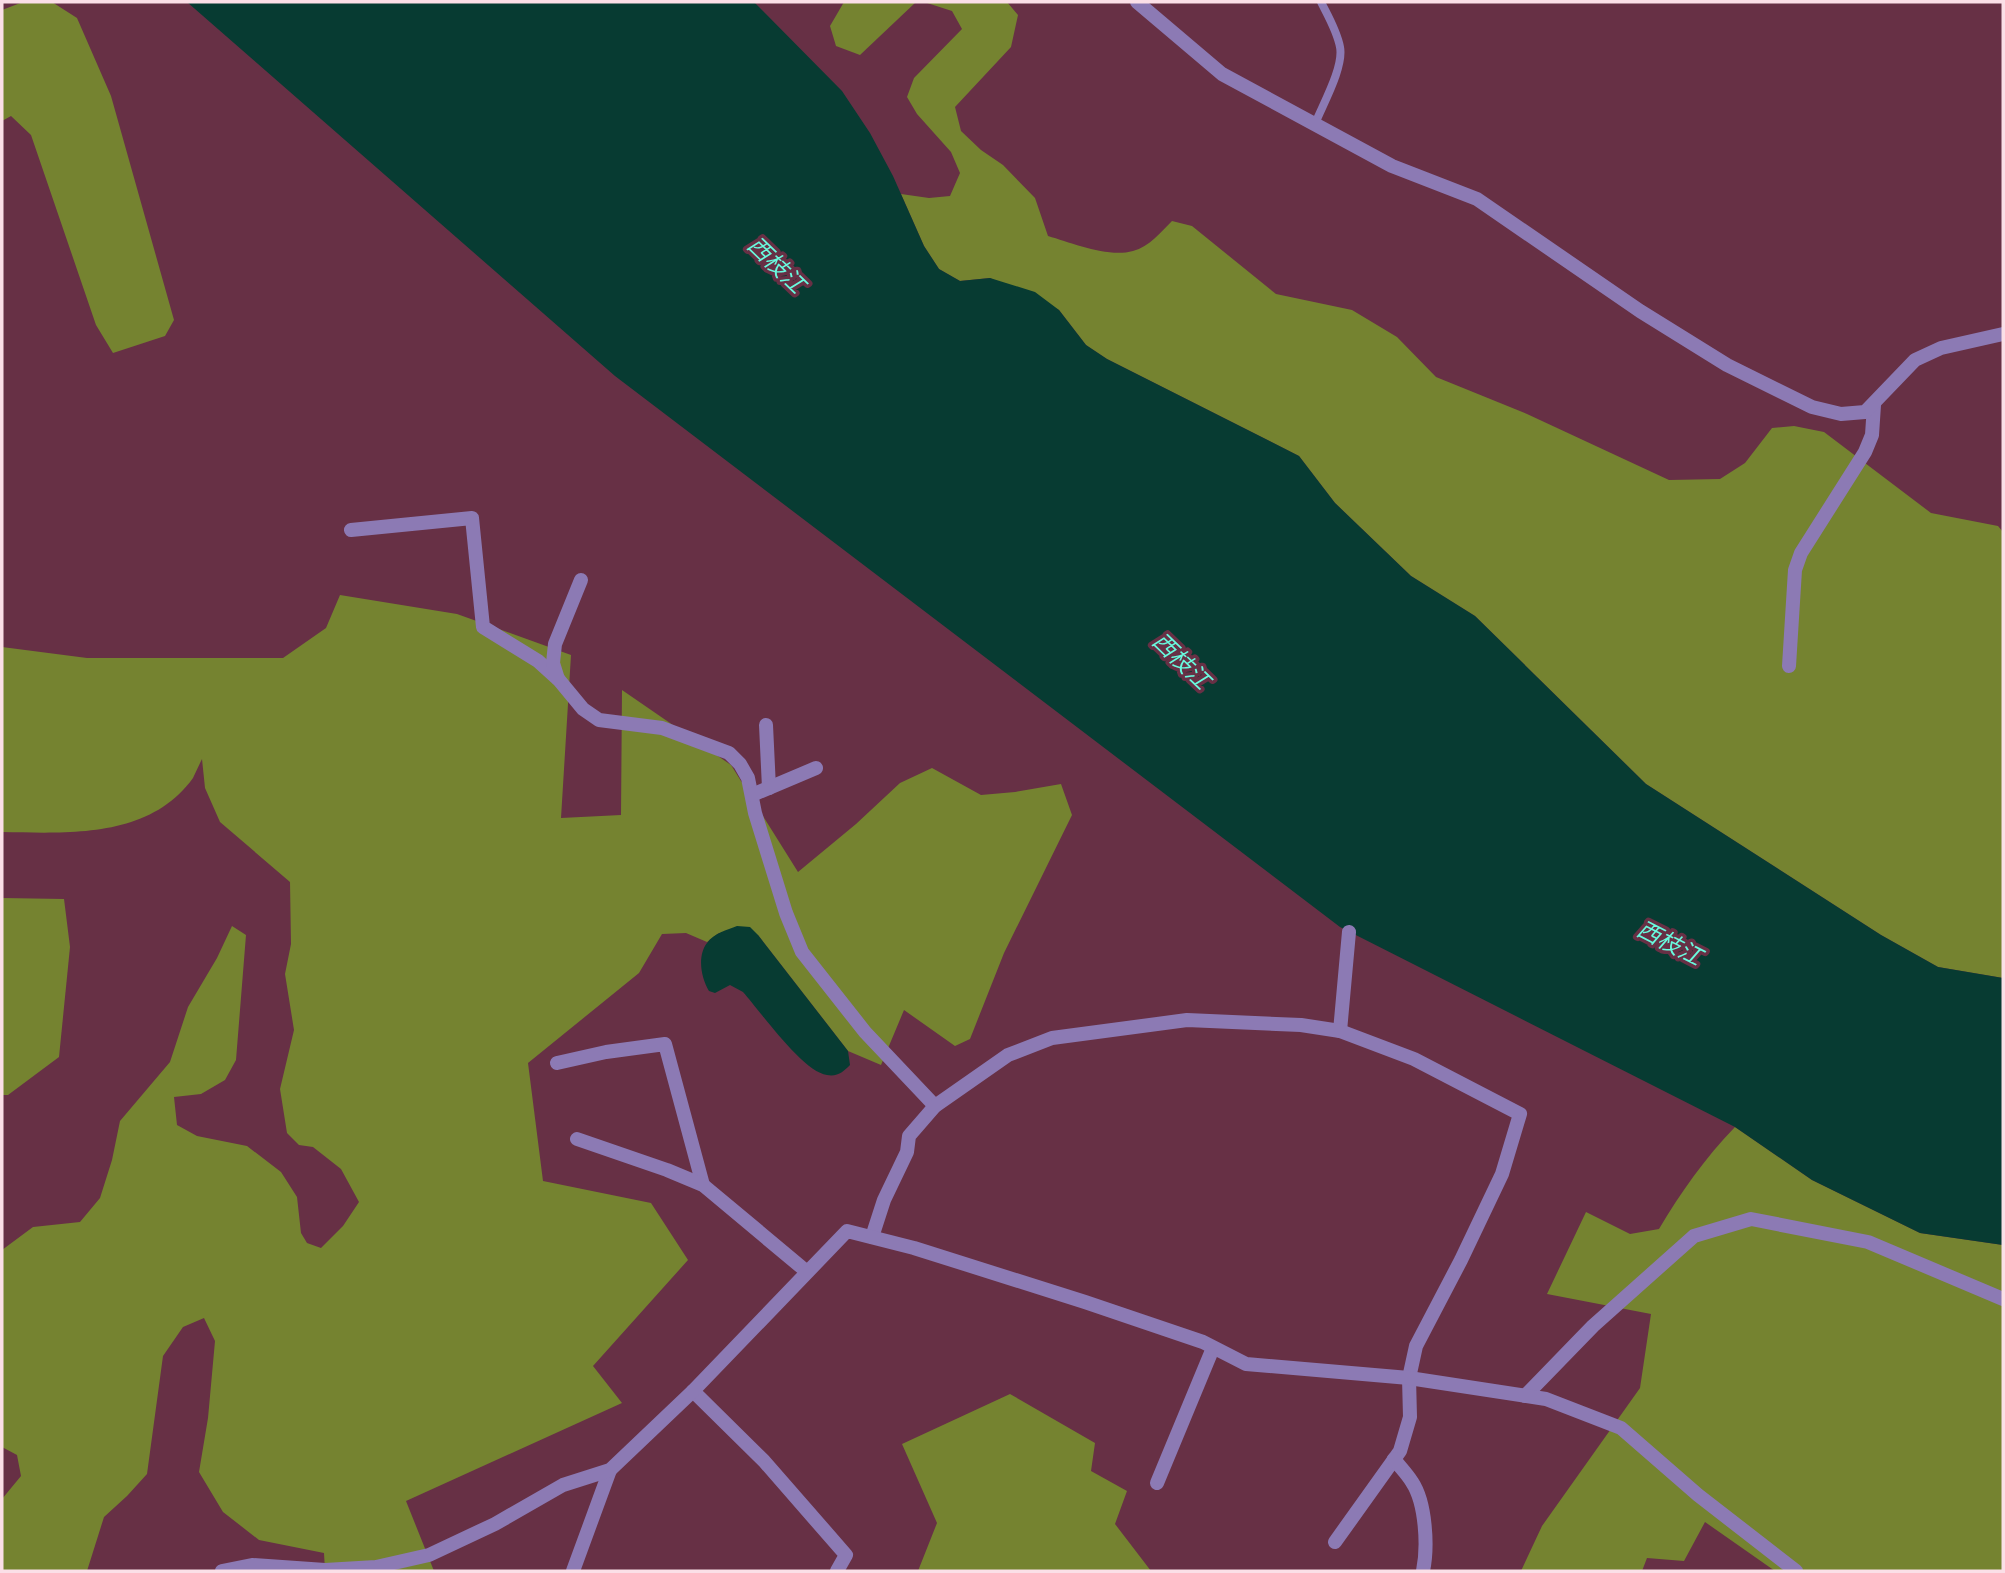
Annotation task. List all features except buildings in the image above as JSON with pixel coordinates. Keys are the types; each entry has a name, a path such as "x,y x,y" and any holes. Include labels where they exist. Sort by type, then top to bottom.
{"street":[{"path":"1137,2 1222,74 1392,166 1477,199 1640,311 1727,365 1812,407 1841,414 1865,412 1915,360 1941,348 2003,334"},
{"path":"1789,666 1795,569 1801,553 1865,452 1872,435 1874,405"},
{"path":"351,530 472,518 483,627 538,662 559,680 583,709 598,720 662,728 729,753 740,764 748,778 755,813 786,913 802,952 865,1032 935,1105"},
{"path":"559,680 553,663 555,644 580,580"},
{"path":"766,726 769,788"},
{"path":"752,795 816,768"},
{"path":"1340,1031 1349,932"},
{"path":"872,1237 884,1200 907,1152 909,1136 935,1105 1008,1055 1052,1038 1187,1020 1301,1025 1340,1031 1414,1059 1520,1114 1502,1174 1416,1346 1409,1378 1410,1417 1400,1451 1335,1542"},
{"path":"557,1063 606,1052 665,1044 703,1185"},
{"path":"577,1139 703,1185 806,1271"},
{"path":"1525,1396 1593,1326 1694,1236 1751,1219 1868,1242 2003,1299"},
{"path":"222,1571 252,1564 325,1570 376,1567 429,1555 495,1524 564,1485 610,1470 693,1391 847,1231 914,1248 1085,1302 1213,1348 1246,1364 1409,1378 1546,1399 1621,1429 1698,1495 1796,1571"},
{"path":"1157,1483 1213,1348"},
{"path":"693,1391 764,1461 846,1555 837,1571"},
{"path":"1394,1459 1414,1484 1423,1517 1426,1555 1423,1571"},
{"path":"573,1571 610,1470"}],"lane":[{"path":"1315,124 1340,62 1341,49 1321,2"}],"green space":[{"path":"23,2 52,2 77,18 111,96 174,320 165,336 113,353 96,325 31,135 11,116 2,121 2,10"},
{"path":"844,2 916,2 860,55 836,46 830,26"},
{"path":"924,2 1007,2 1018,15 1011,47 955,107 961,131 981,150 1003,165 1035,198 1048,236 1090,249 1123,253 1144,246 1172,221 1192,226 1276,294 1352,310 1397,337 1436,377 1527,414 1669,480 1720,479 1745,463 1772,428 1794,426 1824,432 1931,513 1998,526 2003,532 2003,978 1938,967 1881,935 1646,784 1475,616 1411,576 1335,503 1299,456 1107,359 1086,345 1059,310 990,278 960,281 939,269 924,246 901,194 929,198 950,196 960,173 951,152 917,114 907,97 914,78 962,29 952,11"},
{"path":"340,595 457,614 571,655 561,818 621,815 622,690 731,765 798,872 900,783 932,768 981,795 1061,784 1072,815 1004,953 970,1039 955,1046 904,1010 881,1065 848,1051 758,935 719,933 707,942 686,933 662,934 639,973 528,1063 543,1181 651,1203 688,1260 593,1366 622,1403 406,1501 434,1571 325,1571 324,1553 259,1540 223,1512 199,1472 208,1418 215,1341 204,1318 183,1327 163,1356 147,1474 104,1517 87,1571 2,1571 2,1499 21,1476 17,1455 2,1447 2,1250 33,1227 80,1222 100,1198 120,1121 170,1062 188,1007 232,926 246,935 236,1060 225,1080 201,1094 174,1097 177,1125 197,1136 247,1146 281,1172 297,1197 301,1233 307,1243 321,1248 343,1226 359,1202 341,1169 313,1147 299,1145 287,1133 280,1089 294,1030 285,974 291,944 290,882 220,822 205,788 202,759 193,778 175,798 154,812 131,822 80,831 2,832 2,647 87,658 283,658 326,628"},
{"path":"2,898 64,899 70,947 59,1057 8,1095 2,1095"},
{"path":"1735,1127 1812,1180 1920,1233 2003,1245 2003,1571 1775,1571 1705,1522 1684,1561 1647,1558 1642,1571 1521,1571 1542,1526 1640,1388 1651,1314 1547,1294 1586,1212 1630,1234 1659,1229 1694,1176"},
{"path":"1010,1394 1095,1443 1091,1471 1127,1491 1115,1524 1151,1571 918,1571 937,1523 902,1444"}],"water":[{"name":"西枝江","path":"187,2 754,2 842,91 870,133 893,176 924,246 939,269 960,281 990,278 1035,292 1059,310 1086,345 1107,359 1299,456 1335,503 1411,576 1475,616 1646,784 1881,935 1938,967 2003,978 2003,1245 1920,1233 1812,1180 1735,1127 1340,927 615,376"},
{"path":"737,926 750,927 758,935 848,1051 850,1065 843,1071 827,1075 806,1063 782,1040 743,992 730,985 715,993 709,991 701,967 704,948 713,937"}]}
